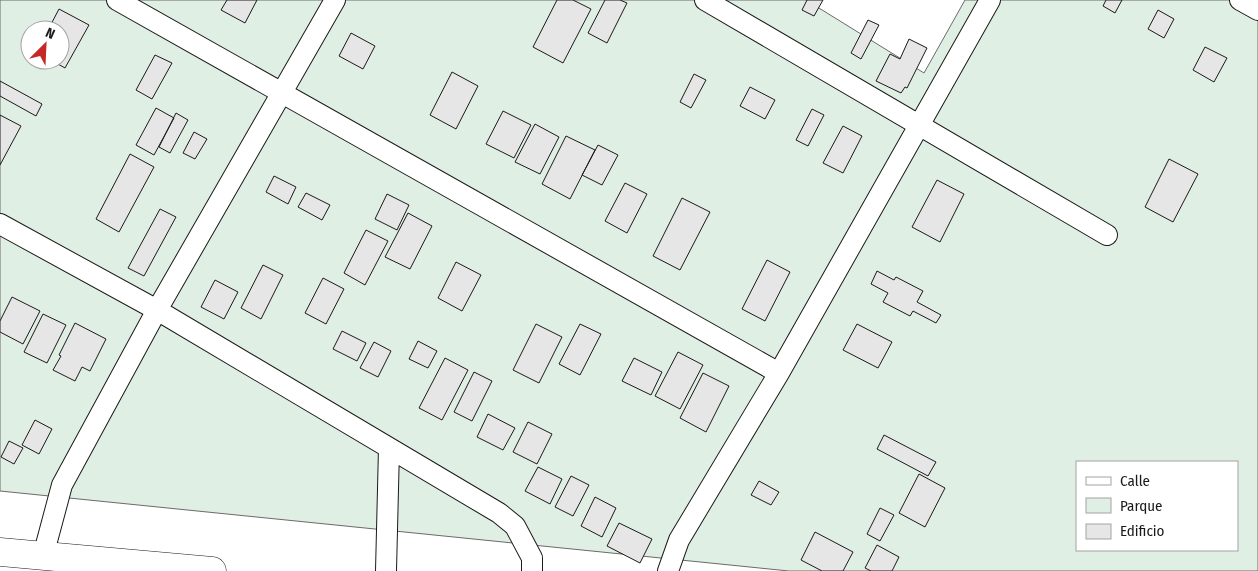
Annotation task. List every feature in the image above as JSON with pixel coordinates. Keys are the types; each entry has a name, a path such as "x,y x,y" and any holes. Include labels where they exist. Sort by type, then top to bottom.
{"street":[{"path":"117,0 779,373"},
{"path":"43,556 62,485 157,310 335,0"},
{"path":"705,0 1107,234"},
{"path":"668,571 679,540 779,373 990,0"},
{"path":"1240,0 1258,10"},
{"path":"0,224 157,310 499,513 515,526 532,558 532,571"},
{"path":"386,571 389,448"},
{"path":"0,552 158,569 212,571"}],"green space":[{"path":"0,0 806,0 924,73 965,0 1258,0 1258,571 789,571 0,491"}],"building":[{"path":"227,0 257,0 245,23 221,10"},
{"path":"557,0 573,0 591,9 563,63 533,47"},
{"path":"605,0 620,0 627,3 607,43 588,33"},
{"path":"807,0 823,0 814,16 802,10"},
{"path":"1106,0 1122,0 1115,13 1103,6"},
{"path":"59,9 89,25 70,59 70,20 53,20"},
{"path":"1158,10 1174,19 1164,38 1148,29"},
{"path":"868,20 879,25 861,59 851,53"},
{"path":"351,33 375,46 363,69 339,56"},
{"path":"909,39 927,48 907,88 905,87 901,93 876,81 890,54 900,59"},
{"path":"1205,47 1227,58 1214,82 1193,70"},
{"path":"155,55 172,63 152,99 136,90"},
{"path":"452,72 478,86 456,129 430,115"},
{"path":"694,74 706,80 691,108 680,102"},
{"path":"0,81 42,104 36,116 0,96"},
{"path":"750,87 775,100 765,119 740,106"},
{"path":"156,108 174,118 154,155 136,145"},
{"path":"812,109 824,115 808,146 796,140"},
{"path":"503,111 531,125 514,158 486,144"},
{"path":"176,113 188,120 170,153 159,147"},
{"path":"0,115 21,126 0,165"},
{"path":"535,124 559,137 540,174 515,162"},
{"path":"843,126 862,136 843,173 823,163"},
{"path":"194,132 207,139 195,159 183,153"},
{"path":"566,136 595,150 570,199 542,184"},
{"path":"598,145 618,155 602,185 582,175"},
{"path":"130,154 154,167 119,232 96,219"},
{"path":"1169,159 1198,174 1173,222 1145,207"},
{"path":"274,176 296,187 288,204 266,192"},
{"path":"937,180 964,194 940,242 912,227"},
{"path":"625,183 647,194 627,233 605,221"},
{"path":"306,193 330,205 322,220 298,207"},
{"path":"387,194 409,205 397,230 375,219"},
{"path":"682,198 710,212 680,270 653,256"},
{"path":"160,209 176,217 144,276 128,268"},
{"path":"408,213 432,226 410,269 385,257"},
{"path":"366,230 388,241 365,285 344,273"},
{"path":"767,260 790,272 765,321 742,309"},
{"path":"456,262 481,275 462,311 438,298"},
{"path":"263,265 283,275 261,319 241,308"},
{"path":"877,271 894,280 896,277 923,291 917,302 941,315 936,323 913,311 910,316 883,302 888,293 871,284"},
{"path":"323,278 344,289 326,324 305,313"},
{"path":"215,280 238,292 224,319 201,307"},
{"path":"12,297 40,311 23,344 0,332 0,321"},
{"path":"43,314 66,325 47,363 24,352"},
{"path":"75,323 106,339 90,371 82,367 75,381 53,370"},
{"path":"536,324 562,337 539,383 513,370"},
{"path":"580,324 601,334 580,375 559,364"},
{"path":"857,324 892,342 878,368 843,350"},
{"path":"342,331 366,343 357,361 333,349"},
{"path":"418,341 437,351 428,368 409,359"},
{"path":"374,342 391,351 378,377 360,368"},
{"path":"678,352 703,365 680,409 655,396"},
{"path":"445,358 468,370 442,420 419,408"},
{"path":"634,358 662,372 651,395 622,381"},
{"path":"474,372 492,381 472,421 454,412"},
{"path":"703,373 729,386 706,432 680,418"},
{"path":"488,414 515,428 503,450 477,437"},
{"path":"35,420 52,429 39,454 22,445"},
{"path":"528,422 552,434 537,464 513,452"},
{"path":"884,435 936,462 928,476 877,449"},
{"path":"9,441 23,448 14,464 1,457"},
{"path":"538,467 562,479 550,504 525,491"},
{"path":"919,474 945,488 925,527 899,513"},
{"path":"571,476 589,485 573,516 555,507"},
{"path":"759,481 779,492 771,505 751,495"},
{"path":"595,497 616,508 602,537 581,526"},
{"path":"880,508 894,515 880,541 867,534"},
{"path":"619,523 652,539 640,563 607,546"},
{"path":"815,532 853,552 843,571 822,571 801,560"},
{"path":"877,545 899,557 892,571 871,571 865,568"}]}
